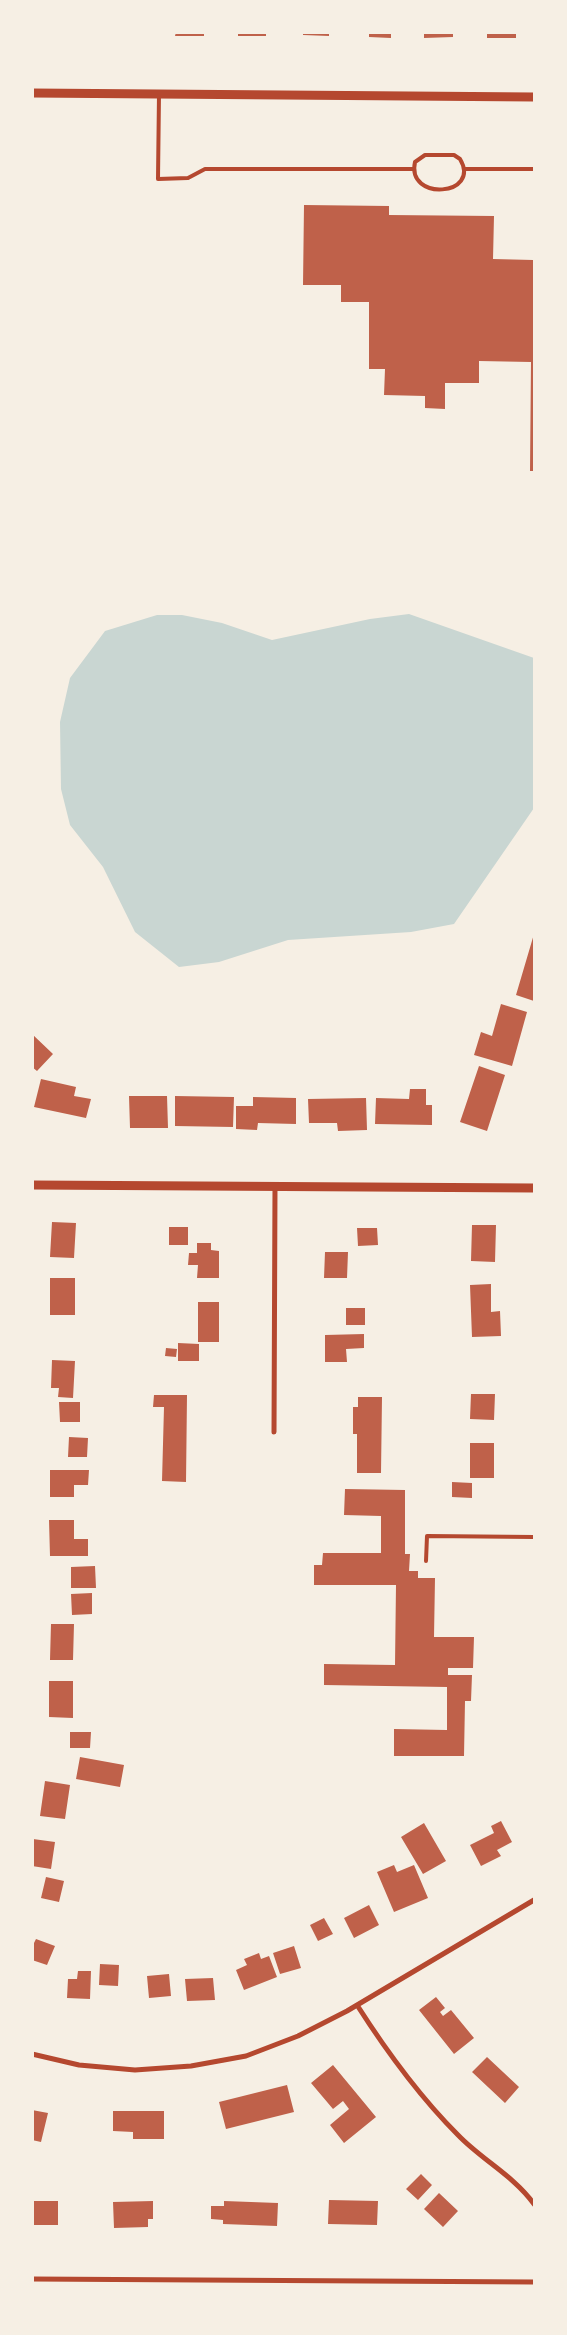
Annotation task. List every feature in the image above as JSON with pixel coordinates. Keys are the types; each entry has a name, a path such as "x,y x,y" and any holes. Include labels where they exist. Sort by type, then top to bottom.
{"street":[{"path":"32,93 534,97"},
{"path":"32,1184 534,1188"},
{"path":"274,1432 275,1187"},
{"path":"32,2054 79,2065 135,2070 191,2066 246,2056 298,2036 357,2005 534,1900"},
{"path":"357,2005 382,2044 418,2093 459,2137 523,2189 534,2204"},
{"path":"32,2279 534,2282"}],"lane":[{"path":"159,94 158,179 188,178 205,169 414,169"},
{"path":"425,155 454,155 460,159 464,169 464,176 462,181 451,188 427,188 418,182 414,169 415,162 425,155"},
{"path":"464,169 534,169"},
{"path":"426,1561 427,1536 534,1537"}],"shaded area":[{"path":"409,614 534,658 534,808 454,924 411,932 288,940 219,962 179,967 135,932 103,867 70,825 61,789 60,722 70,678 105,631 157,615 182,615 222,623 272,640 370,619"}],"building":[{"path":"176,32 204,32 204,36 175,36"},
{"path":"238,32 266,32 266,36 238,36"},
{"path":"303,32 329,32 329,36 303,35"},
{"path":"369,32 391,32 391,38 369,37"},
{"path":"424,32 453,32 453,37 424,38"},
{"path":"487,32 516,32 516,38 487,38"},
{"path":"304,205 389,206 389,215 494,216 493,259 533,260 534,234 534,471 530,471 531,362 479,361 479,383 445,383 445,409 425,408 425,396 384,395 385,369 369,369 369,302 341,302 341,285 303,285"},
{"path":"534,934 534,1001 516,995"},
{"path":"501,1004 527,1012 512,1066 474,1055 481,1032 492,1036"},
{"path":"32,1034 53,1054 37,1071 32,1067"},
{"path":"479,1066 505,1075 487,1131 460,1122"},
{"path":"41,1079 76,1087 74,1096 91,1099 86,1118 34,1107"},
{"path":"410,1089 426,1089 426,1105 432,1105 432,1125 375,1124 376,1098 409,1099"},
{"path":"129,1096 167,1096 168,1128 130,1128"},
{"path":"175,1096 234,1097 233,1127 175,1126"},
{"path":"253,1097 296,1098 296,1124 258,1123 257,1130 236,1129 236,1106 253,1106"},
{"path":"366,1098 367,1130 338,1131 337,1123 309,1123 308,1099"},
{"path":"52,1222 76,1223 74,1258 50,1257"},
{"path":"472,1225 496,1225 495,1262 471,1261"},
{"path":"169,1227 188,1227 188,1245 169,1245"},
{"path":"357,1228 377,1228 378,1245 358,1246"},
{"path":"197,1243 211,1243 211,1250 219,1251 219,1278 197,1278 198,1265 188,1265 189,1253 197,1253"},
{"path":"325,1252 348,1252 347,1278 324,1278"},
{"path":"50,1278 75,1278 75,1315 50,1315"},
{"path":"491,1284 491,1312 500,1311 501,1336 472,1337 470,1285"},
{"path":"198,1302 219,1302 219,1342 198,1342"},
{"path":"346,1308 365,1308 365,1325 346,1325"},
{"path":"364,1334 364,1348 346,1349 347,1362 325,1362 325,1335"},
{"path":"178,1343 199,1344 199,1361 178,1361"},
{"path":"166,1348 177,1349 176,1357 165,1356"},
{"path":"52,1360 75,1361 73,1398 58,1397 59,1388 51,1388"},
{"path":"471,1394 495,1394 494,1420 470,1419"},
{"path":"154,1395 187,1395 186,1482 162,1481 164,1407 153,1407"},
{"path":"358,1397 382,1397 381,1473 357,1473 357,1434 353,1434 353,1407 358,1407"},
{"path":"59,1402 80,1402 80,1422 60,1422"},
{"path":"69,1437 88,1438 87,1457 68,1457"},
{"path":"470,1443 494,1443 494,1478 470,1478"},
{"path":"50,1470 89,1470 88,1485 74,1485 74,1497 50,1497"},
{"path":"452,1482 472,1483 472,1498 452,1497"},
{"path":"345,1489 405,1490 405,1554 410,1554 409,1571 418,1571 418,1578 435,1578 434,1637 474,1637 473,1668 448,1668 448,1675 472,1675 471,1701 465,1701 464,1756 394,1756 394,1729 447,1730 447,1687 324,1685 324,1664 395,1665 396,1585 314,1585 314,1565 322,1565 323,1553 381,1553 381,1516 344,1515"},
{"path":"49,1520 74,1520 74,1539 88,1539 88,1556 50,1556"},
{"path":"95,1566 96,1588 71,1588 71,1567"},
{"path":"92,1593 92,1614 72,1615 71,1594"},
{"path":"51,1624 74,1624 73,1660 50,1660"},
{"path":"49,1681 73,1681 73,1718 49,1717"},
{"path":"70,1732 91,1732 90,1748 70,1748"},
{"path":"80,1757 124,1765 120,1787 76,1779"},
{"path":"45,1781 70,1785 65,1819 40,1816"},
{"path":"501,1821 512,1842 497,1850 501,1856 481,1866 470,1845 494,1833 491,1826"},
{"path":"424,1823 446,1861 423,1874 401,1837"},
{"path":"33,1839 55,1842 51,1869 32,1866"},
{"path":"394,1865 397,1872 414,1865 428,1898 394,1912 377,1872"},
{"path":"46,1877 64,1881 59,1902 41,1898"},
{"path":"369,1905 379,1925 354,1938 344,1918"},
{"path":"324,1918 333,1934 318,1941 310,1925"},
{"path":"36,1939 55,1946 47,1965 32,1960 32,1947"},
{"path":"294,1946 301,1968 280,1974 273,1953"},
{"path":"259,1953 261,1959 269,1956 277,1977 244,1990 236,1970 247,1965 244,1959"},
{"path":"100,1964 119,1965 118,1986 99,1985"},
{"path":"78,1971 91,1971 90,1999 67,1998 68,1979 77,1979"},
{"path":"169,1974 171,1996 149,1998 147,1976"},
{"path":"213,1978 215,2000 187,2001 185,1979"},
{"path":"436,1997 445,2008 440,2012 443,2016 451,2010 474,2038 454,2054 419,2010"},
{"path":"487,2057 519,2087 505,2103 472,2072"},
{"path":"333,2065 376,2117 344,2143 330,2125 349,2109 343,2101 333,2109 311,2083"},
{"path":"287,2085 294,2112 226,2129 219,2102"},
{"path":"32,2110 48,2113 41,2142 32,2140"},
{"path":"113,2111 164,2111 164,2139 133,2139 133,2132 113,2131"},
{"path":"421,2174 432,2185 418,2200 406,2189"},
{"path":"439,2193 458,2211 443,2227 424,2209"},
{"path":"329,2200 378,2201 377,2225 328,2224"},
{"path":"32,2201 58,2201 58,2225 32,2225"},
{"path":"153,2201 153,2219 148,2219 148,2227 114,2228 113,2202"},
{"path":"224,2201 278,2203 277,2226 223,2224 223,2220 211,2219 211,2206 224,2206"}]}
